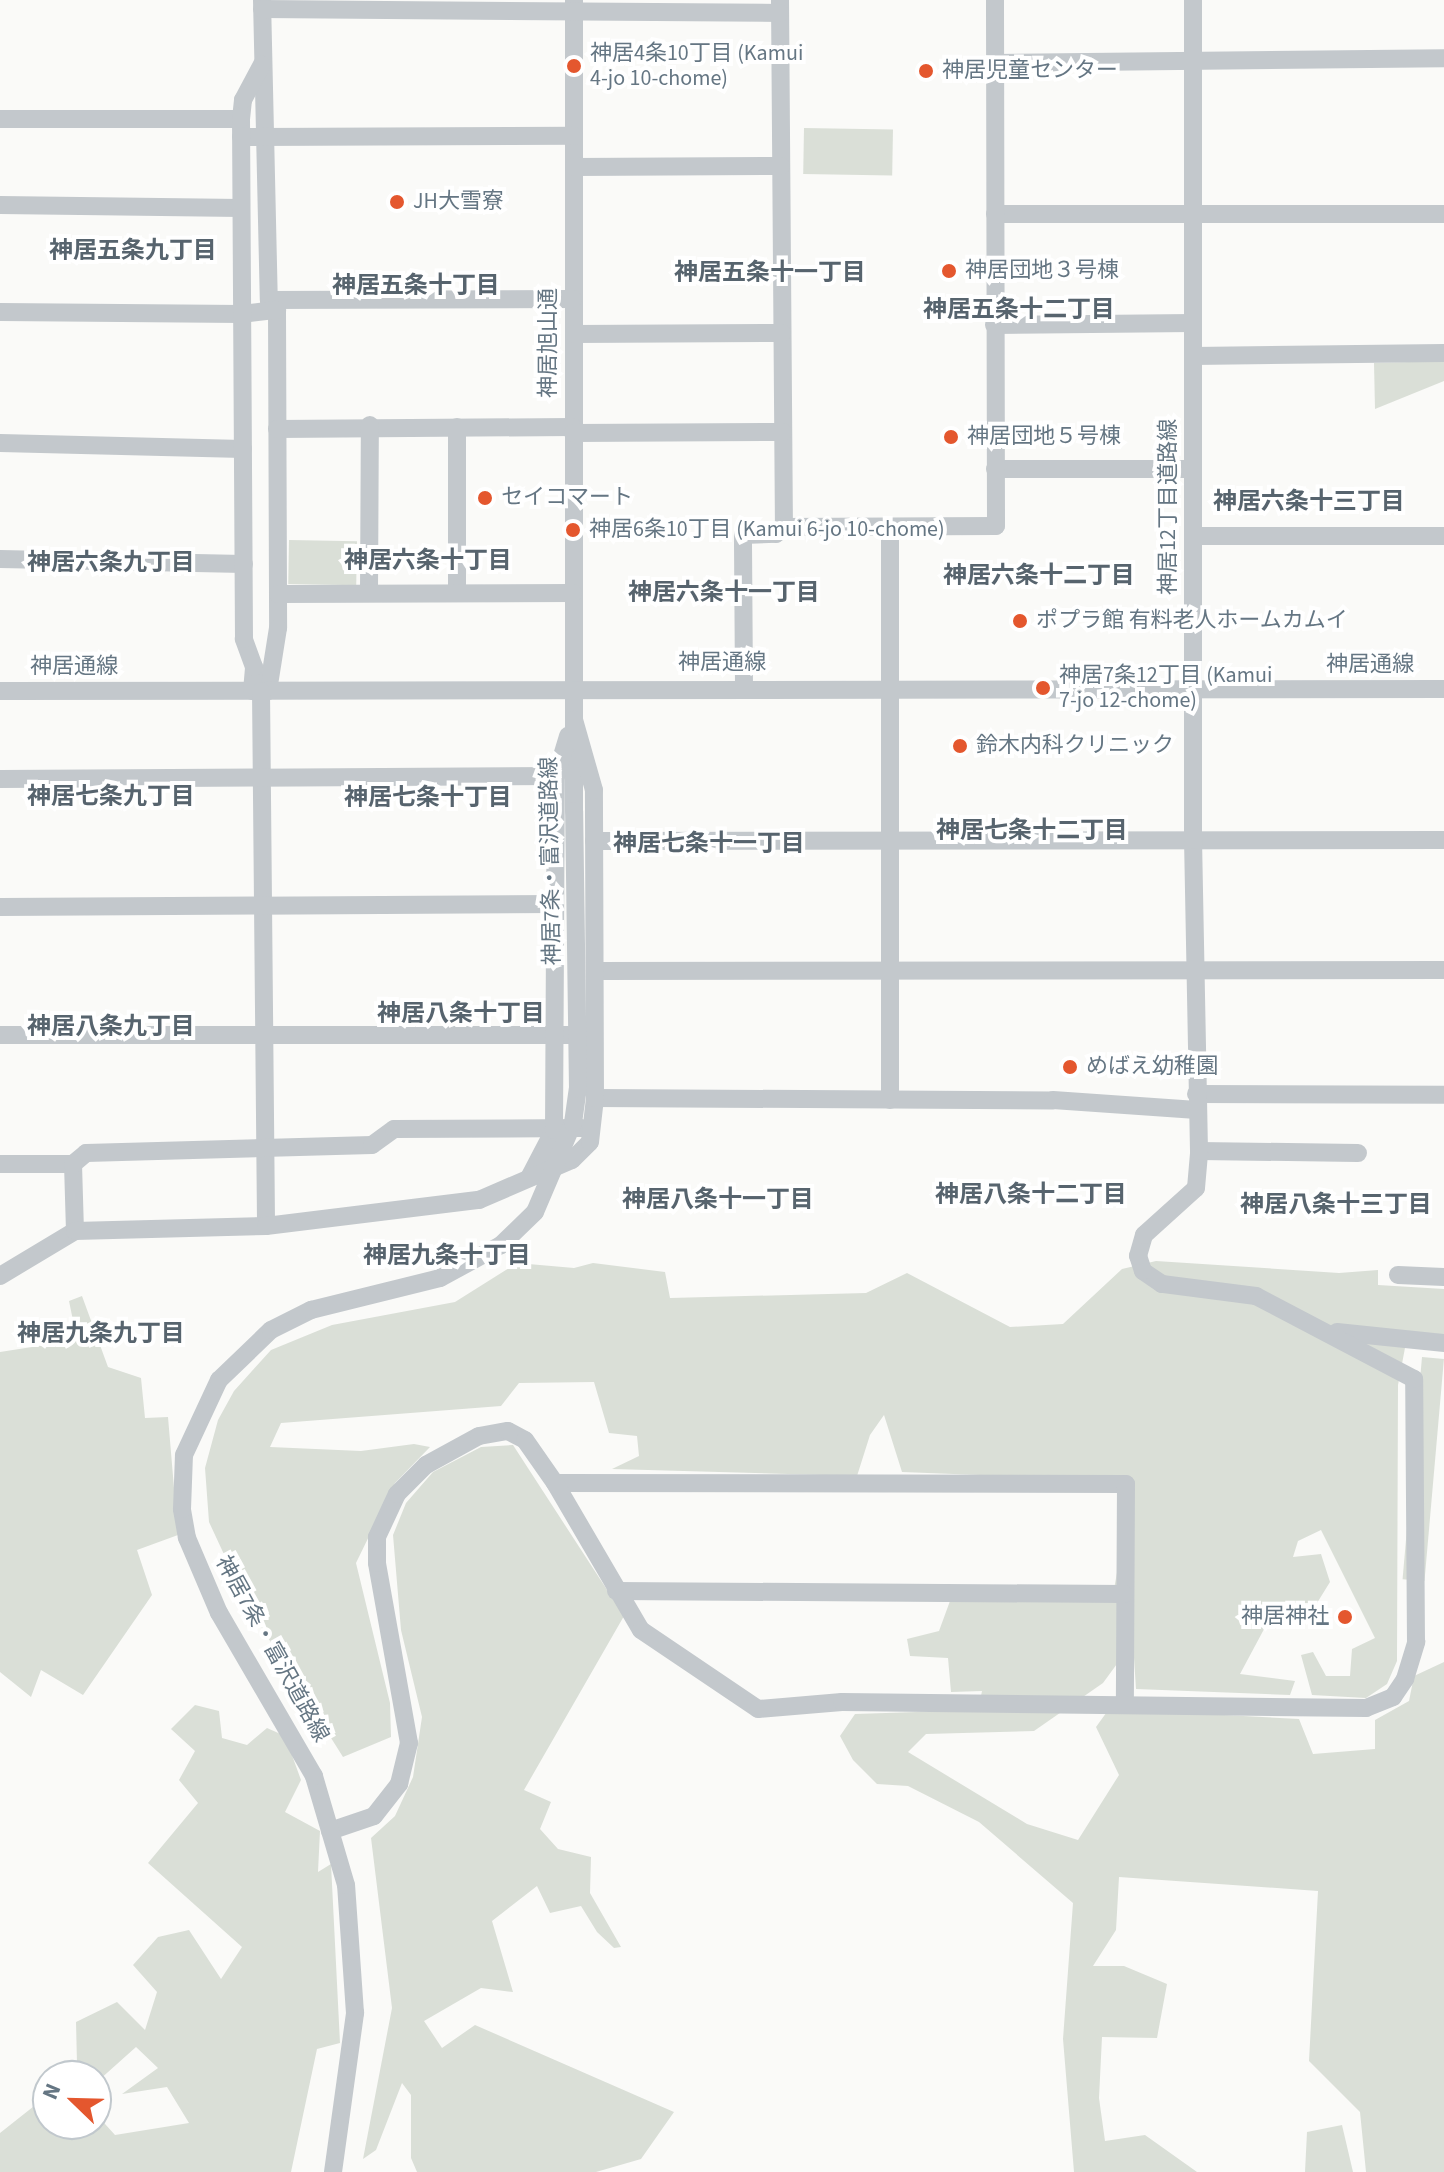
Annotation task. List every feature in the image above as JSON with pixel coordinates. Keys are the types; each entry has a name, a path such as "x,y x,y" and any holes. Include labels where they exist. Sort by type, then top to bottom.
{"street":[{"path":"744,687 743,535 776,534 784,527 996,526 995,0"},
{"name":"神居12丁目道路線","path":"1193,0 1193,840 1199,1151 1196,1188 1144,1235 1138,1256 1143,1271 1162,1284 1256,1296 1327,1331"},
{"path":"266,1226 260,691 278,594 277,429 262,4 780,7 784,527"},
{"name":"神居旭山通","path":"574,6 574,687"},
{"path":"995,63 1444,58"},
{"path":"260,691 244,639 241,128 243,100 262,65"},
{"path":"0,119 241,128 268,136 574,136"},
{"path":"574,167 781,166"},
{"path":"0,205 241,208"},
{"path":"995,214 1444,214"},
{"path":"0,312 242,314 273,305 573,299"},
{"path":"994,325 1193,323"},
{"path":"574,334 782,333"},
{"path":"1193,356 1444,353"},
{"path":"277,429 370,425 783,432"},
{"path":"369,593 370,425"},
{"path":"457,427 457,593"},
{"path":"0,443 243,449"},
{"path":"995,469 1193,469"},
{"path":"890,528 890,1100"},
{"path":"1193,536 1444,536"},
{"path":"0,559 244,564"},
{"path":"278,594 573,593"},
{"name":"神居通線","path":"0,691 574,687 1444,689"},
{"name":"神居7条・富沢道路線","path":"333,2172 355,2013 346,1885 314,1776 219,1613 192,1551 182,1509 184,1455 219,1380 271,1330 311,1310 452,1273 501,1245 535,1212 568,1138 578,1089 574,687"},
{"path":"525,1183 545,1155 554,1130 556,776 574,720"},
{"path":"0,1276 75,1231 266,1226 479,1200 525,1183 572,1160 590,1142 595,1098 594,790 574,720"},
{"path":"0,779 556,776"},
{"path":"594,841 1444,840"},
{"path":"0,907 555,904"},
{"path":"595,971 1444,970"},
{"path":"0,1035 262,1032 595,1035"},
{"path":"595,1098 1197,1102 1444,1095"},
{"path":"0,1164 73,1164 86,1153 372,1145 394,1129 554,1130 593,1127"},
{"path":"1199,1151 1358,1153"},
{"path":"73,1164 75,1231"},
{"path":"1398,1275 1444,1277"},
{"path":"1327,1331 1444,1343"},
{"path":"330,1831 374,1816 399,1784 409,1743 377,1563 377,1537 397,1494 426,1465 479,1436 508,1431 525,1440 555,1483 641,1630 758,1709 842,1702 1366,1708 1393,1697 1405,1679 1416,1642 1414,1379 1327,1331"},
{"path":"555,1483 1126,1484 1125,1703"},
{"path":"616,1591 1124,1594"}],"shaded area":[{"path":"804,128 893,130 892,176 803,174"},
{"path":"1444,361 1444,381 1375,409 1374,363"},
{"path":"289,540 357,541 356,585 288,584"},
{"path":"1156,1261 1339,1273 1378,1270 1378,1285 1444,1289 1444,1336 1408,1332 1398,1385 1397,1661 1387,1684 1366,1698 1312,1695 1301,1655 1313,1652 1326,1676 1350,1676 1352,1649 1375,1638 1321,1530 1298,1541 1293,1557 1321,1554 1330,1582 1317,1603 1278,1603 1240,1674 1295,1681 1290,1695 1136,1689 1133,1642 1103,1683 1034,1731 926,1734 908,1752 1027,1824 1078,1840 1119,1775 1096,1727 1109,1709 1299,1719 1313,1754 1375,1749 1375,1720 1409,1701 1414,1676 1444,1662 1444,2172 1366,2172 1360,2112 1309,2061 1318,1891 1119,1877 1116,1930 1093,1966 1124,1966 1167,1984 1157,2038 1102,2037 1099,2098 1105,2141 1145,2135 1197,2172 1074,2172 1063,2039 1073,1903 979,1822 908,1786 877,1784 853,1760 840,1736 855,1714 978,1710 982,1691 951,1692 948,1658 910,1656 907,1639 939,1631 950,1601 1112,1601 1133,1481 902,1472 884,1415 870,1435 857,1476 612,1469 639,1456 637,1436 609,1433 594,1382 519,1383 501,1406 281,1423 270,1447 361,1451 414,1444 430,1447 395,1483 356,1563 390,1703 391,1737 343,1757 248,1606 209,1522 205,1468 218,1420 234,1391 271,1350 332,1325 455,1302 517,1263 574,1268 593,1263 665,1272 670,1298 866,1293 907,1273 1010,1327 1063,1324 1122,1269"},
{"path":"82,1296 108,1367 141,1378 145,1418 168,1417 178,1535 137,1550 152,1595 83,1695 41,1670 31,1697 0,1672 0,1352 77,1340 69,1301"},
{"path":"1422,1357 1444,1359 1424,1581 1403,1579"},
{"path":"513,1445 624,1616 524,1790 551,1802 540,1829 558,1849 591,1857 590,1893 621,1947 614,1948 597,1932 581,1906 550,1913 537,1886 492,1921 513,1992 481,1988 424,2021 442,2048 475,2025 674,2112 641,2159 596,2172 417,2172 411,2158 411,2095 402,2083 376,2150 363,2159 392,2008 371,1838 395,1816 413,1777 422,1717 401,1630 393,1535 406,1503 433,1472 481,1447"},
{"path":"195,1705 219,1711 222,1738 247,1745 267,1728 285,1736 301,1780 285,1812 320,1831 318,1872 331,1864 340,2043 317,2049 291,2172 0,2172 0,2133 32,2108 32,2140 112,2140 112,2132 115,2135 189,2123 167,2087 122,2094 158,2068 136,2047 112,2068 112,2060 77,2060 76,2022 117,2002 145,2030 157,1992 133,1965 158,1937 189,1930 221,1979 242,1947 148,1863 198,1803 179,1780 195,1751 171,1729"},
{"path":"1342,2125 1353,2172 1305,2172 1307,2132"}],"place":[{"name":"神居4条10丁目 (Kamui 4-jo 10-chome)","path":"574,66"},
{"name":"神居児童センター","path":"926,71"},
{"name":"JH大雪寮","path":"397,202"},
{"name":"神居団地３号棟","path":"949,271"},
{"name":"神居団地５号棟","path":"951,437"},
{"name":"セイコマート","path":"485,498"},
{"name":"神居6条10丁目 (Kamui 6-jo 10-chome)","path":"573,530"},
{"name":"ポプラ館 有料老人ホームカムイ","path":"1020,621"},
{"name":"神居7条12丁目 (Kamui 7-jo 12-chome)","path":"1043,688"},
{"name":"鈴木内科クリニック","path":"960,746"},
{"name":"めばえ幼稚園","path":"1070,1067"},
{"name":"神居神社","path":"1345,1617"}],"district":[{"name":"神居五条九丁目","path":"133,251"},
{"name":"神居五条十一丁目","path":"770,273"},
{"name":"神居五条十丁目","path":"416,286"},
{"name":"神居五条十二丁目","path":"1019,310"},
{"name":"神居六条十三丁目","path":"1309,502"},
{"name":"神居六条十丁目","path":"428,561"},
{"name":"神居六条九丁目","path":"111,563"},
{"name":"神居六条十二丁目","path":"1039,576"},
{"name":"神居六条十一丁目","path":"724,593"},
{"name":"神居七条九丁目","path":"111,797"},
{"name":"神居七条十丁目","path":"428,798"},
{"name":"神居七条十二丁目","path":"1032,831"},
{"name":"神居七条十一丁目","path":"709,844"},
{"name":"神居八条十丁目","path":"461,1014"},
{"name":"神居八条九丁目","path":"111,1027"},
{"name":"神居八条十二丁目","path":"1031,1195"},
{"name":"神居八条十一丁目","path":"718,1200"},
{"name":"神居八条十三丁目","path":"1336,1205"},
{"name":"神居九条十丁目","path":"447,1256"},
{"name":"神居九条九丁目","path":"101,1334"}]}
